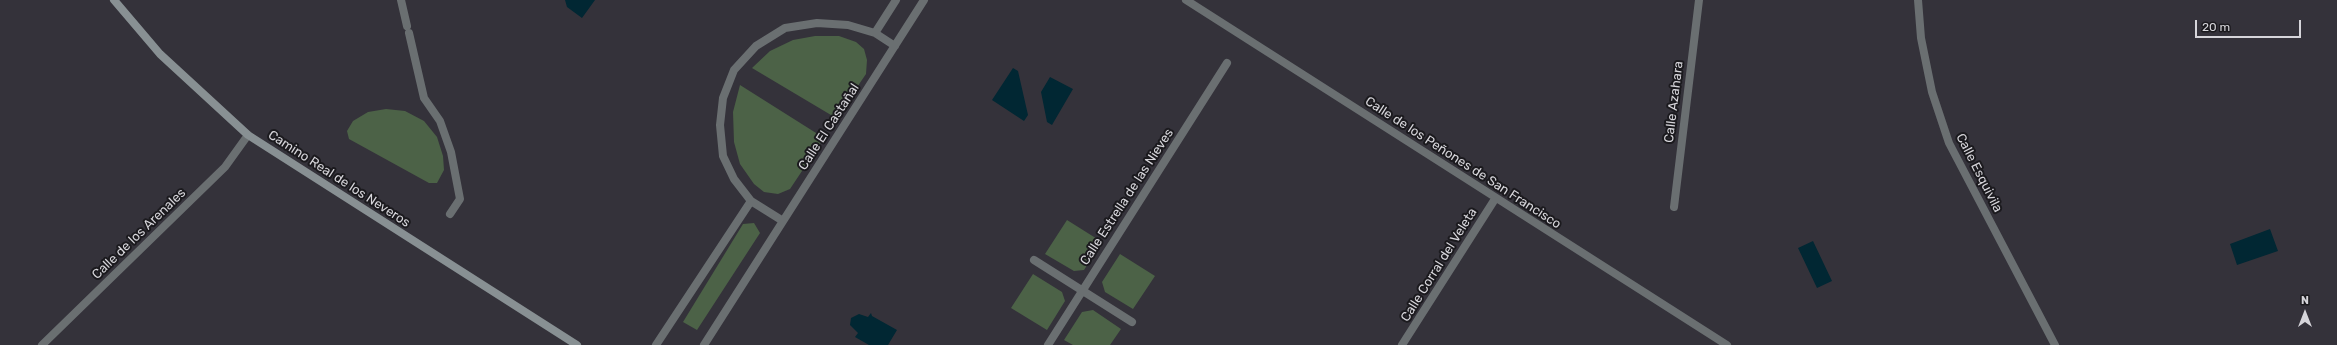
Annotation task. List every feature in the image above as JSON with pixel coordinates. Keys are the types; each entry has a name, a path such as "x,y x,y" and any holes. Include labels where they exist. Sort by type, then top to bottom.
{"main road":[{"name":"Camino Real de los Neveros","path":"114,0 160,54 248,135 577,345"}],"street":[{"path":"401,0 424,98 440,120 451,152 460,198 450,214"},
{"path":"875,33 896,0"},
{"name":"Calle El Castañal","path":"704,345 924,0"},
{"name":"Calle de los Peñones de San Francisco","path":"1186,0 1727,345"},
{"name":"Calle Azahara","path":"1674,207 1699,0"},
{"name":"Calle Esquivila","path":"1918,0 1921,38 1932,92 1949,143 2055,345"},
{"path":"783,221 751,201 734,179 723,156 720,125 723,98 734,70 756,46 785,28 817,23 848,25 875,33 895,46"},
{"name":"Calle Estrella de las Nieves","path":"1048,345 1081,290 1227,63"},
{"name":"Calle de los Arenales","path":"42,345 225,167 248,135"},
{"name":"Calle Corral del Veleta","path":"1402,345 1495,198"},
{"path":"656,345 751,201"},
{"path":"1034,260 1132,322"}],"green space":[{"path":"815,36 839,36 856,42 864,49 867,60 866,74 836,118 752,68 770,51 793,40"},
{"path":"740,85 824,138 790,189 778,194 764,192 754,184 740,164 734,142 733,112"},
{"path":"386,109 405,111 424,121 437,137 443,156 444,170 437,183 429,183 349,139 347,131 353,121 368,112"},
{"path":"1067,220 1102,242 1084,270 1074,271 1045,254"},
{"path":"754,223 760,233 697,330 683,322 743,224"},
{"path":"1120,254 1155,276 1133,309 1105,292 1102,282"},
{"path":"1033,274 1062,292 1065,301 1047,330 1011,308"},
{"path":"1093,310 1121,329 1110,345 1073,345 1064,340 1082,312"}],"water":[{"path":"565,0 595,0 582,18 567,7"},
{"path":"1013,68 1018,71 1028,115 1024,121 992,100"},
{"path":"1050,77 1073,89 1052,125 1047,122 1041,92"},
{"path":"2270,229 2278,251 2237,265 2230,244"},
{"path":"1813,241 1832,281 1817,288 1798,248"},
{"path":"871,313 872,316 897,330 888,345 869,345 855,337 858,333 850,325 851,318 859,314 868,317"}]}
